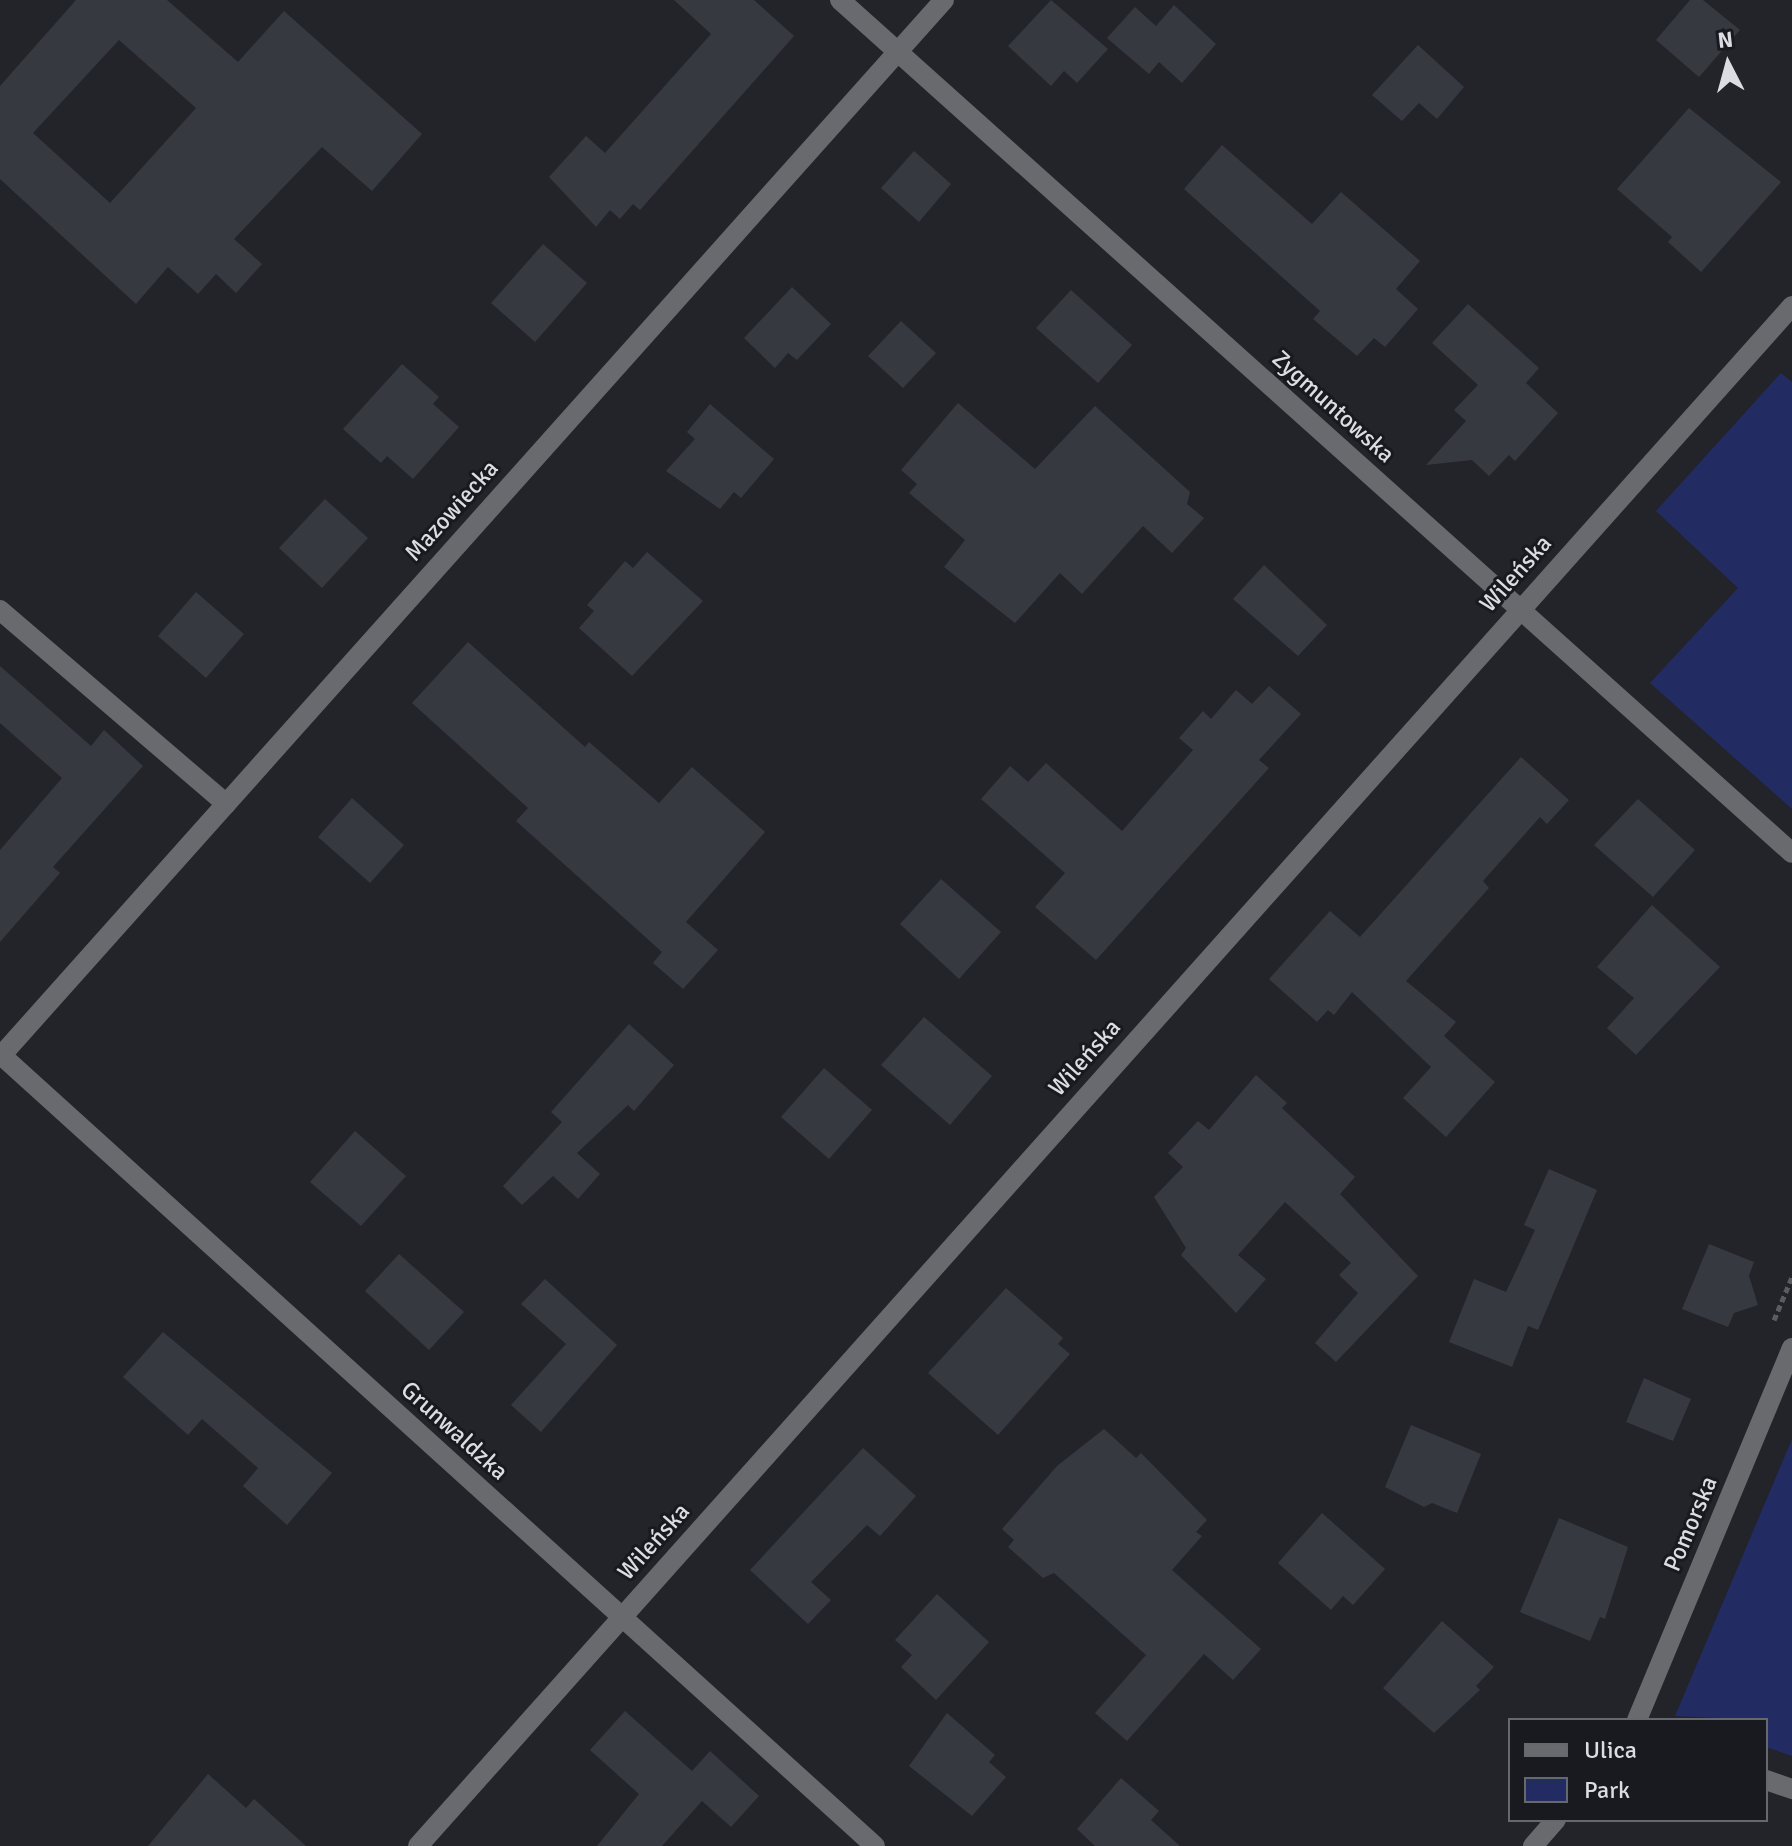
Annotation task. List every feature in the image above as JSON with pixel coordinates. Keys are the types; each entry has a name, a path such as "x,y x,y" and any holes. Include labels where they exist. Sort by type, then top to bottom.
{"street":[{"name":"Zygmuntowska","path":"840,0 1792,853"},
{"name":"Mazowiecka","path":"1,1056 944,0"},
{"name":"Wileńska","path":"418,1846 1792,306"},
{"path":"0,610 226,804"},
{"name":"Grunwaldzka","path":"1,1056 875,1846"},
{"name":"Pomorska","path":"1638,1718 1792,1348"},
{"path":"1768,1781 1792,1789"},
{"path":"1533,1846 1554,1822"}],"green space":[{"path":"1781,373 1792,382 1792,809 1650,683 1738,588 1656,511"},
{"path":"1792,1439 1792,1756 1768,1748 1768,1718 1675,1716"}],"building":[{"path":"76,0 167,0 238,62 284,11 422,134 372,191 322,147 234,239 262,264 236,293 216,274 198,294 168,267 136,304 0,179 0,86","holes":["119,40 196,108 110,203 33,133"]},
{"path":"674,0 754,0 794,36 640,210 633,204 620,219 610,210 596,227 549,177 586,136 605,153 711,34"},
{"path":"1051,0 1108,49 1077,83 1064,71 1051,86 1008,46"},
{"path":"1690,0 1703,0 1740,30 1699,77 1656,40"},
{"path":"1174,5 1216,44 1182,83 1159,62 1149,74 1107,38 1135,7 1156,26"},
{"path":"1418,45 1464,87 1437,119 1419,103 1402,121 1372,95"},
{"path":"1689,108 1781,182 1701,272 1668,242 1672,237 1617,189"},
{"path":"1222,145 1312,224 1341,192 1420,261 1396,289 1418,309 1385,347 1374,338 1357,356 1313,319 1320,311 1184,189"},
{"path":"914,151 951,184 919,222 881,188"},
{"path":"543,244 587,283 535,342 491,303"},
{"path":"792,287 831,324 797,360 788,353 775,368 744,338"},
{"path":"1071,290 1132,345 1098,383 1036,328"},
{"path":"1468,304 1539,368 1526,383 1558,413 1515,461 1509,455 1489,476 1472,460 1426,465 1466,421 1454,410 1478,385 1432,343"},
{"path":"901,321 936,353 903,388 868,356"},
{"path":"402,364 439,397 433,404 459,427 413,479 387,456 381,463 343,429"},
{"path":"958,403 1035,469 1095,406 1190,492 1187,504 1204,518 1172,553 1143,526 1082,594 1060,573 1015,623 944,567 965,540 909,493 917,484 901,470"},
{"path":"710,404 774,459 741,498 734,492 720,509 666,471 695,439 687,432"},
{"path":"325,499 368,538 322,588 279,548"},
{"path":"647,552 703,601 632,676 579,628 594,611 587,605 625,561 633,568"},
{"path":"1264,565 1327,625 1298,656 1233,599"},
{"path":"196,592 244,634 206,678 158,636"},
{"path":"468,642 585,747 589,742 659,803 692,767 765,832 686,922 718,950 683,989 653,963 662,952 516,821 528,808 412,703"},
{"path":"0,666 91,746 104,730 143,766 53,867 60,873 0,942 0,850 62,778 0,723"},
{"path":"1269,686 1301,714 1259,760 1269,768 1096,960 1035,907 1065,873 981,799 1010,766 1028,782 1046,763 1122,831 1193,750 1179,738 1203,711 1211,719 1236,690 1252,704"},
{"path":"1521,757 1569,800 1547,824 1540,817 1483,881 1489,888 1406,981 1456,1022 1444,1036 1495,1082 1446,1137 1403,1098 1431,1067 1352,992 1334,1015 1328,1010 1317,1022 1269,979 1330,911 1360,937"},
{"path":"352,798 404,845 370,883 318,837"},
{"path":"1638,799 1695,850 1653,897 1594,845"},
{"path":"941,879 1001,932 959,979 900,924"},
{"path":"1652,905 1720,967 1636,1055 1607,1028 1634,998 1597,967"},
{"path":"924,1017 992,1076 950,1125 881,1065"},
{"path":"629,1024 674,1065 634,1111 628,1105 577,1153 600,1174 578,1199 553,1176 522,1205 503,1186 562,1122 551,1112"},
{"path":"824,1068 872,1110 829,1159 781,1117"},
{"path":"1256,1075 1287,1103 1282,1108 1355,1177 1340,1194 1418,1276 1336,1362 1315,1343 1358,1293 1339,1275 1351,1263 1285,1202 1238,1255 1266,1279 1236,1313 1181,1255 1186,1248 1154,1197 1183,1167 1168,1153 1198,1121 1209,1130"},
{"path":"355,1131 406,1176 361,1226 310,1182"},
{"path":"1549,1169 1597,1190 1538,1330 1528,1326 1512,1367 1449,1342 1474,1279 1506,1292 1535,1230 1524,1225"},
{"path":"1709,1244 1754,1262 1749,1276 1758,1305 1734,1313 1728,1327 1682,1309"},
{"path":"399,1254 464,1312 429,1350 365,1291"},
{"path":"545,1279 617,1345 541,1432 511,1405 566,1344 521,1304"},
{"path":"1006,1288 1063,1338 1058,1344 1070,1354 998,1435 928,1373"},
{"path":"163,1332 332,1473 287,1525 243,1486 258,1468 202,1419 188,1435 123,1377"},
{"path":"1644,1378 1691,1399 1673,1441 1626,1422"},
{"path":"1411,1425 1481,1454 1457,1513 1432,1503 1424,1507 1385,1487"},
{"path":"1104,1429 1136,1458 1141,1453 1207,1520 1196,1532 1202,1536 1172,1570 1261,1649 1233,1680 1204,1654 1127,1741 1095,1713 1146,1655 1054,1573 1043,1578 1008,1547 1014,1540 1002,1529 1057,1466"},
{"path":"863,1448 916,1496 880,1536 867,1525 811,1582 831,1600 808,1624 750,1570"},
{"path":"1322,1513 1385,1569 1353,1605 1343,1596 1331,1610 1278,1563"},
{"path":"1559,1518 1628,1547 1605,1619 1600,1617 1590,1641 1520,1612"},
{"path":"937,1594 989,1642 936,1700 901,1667 912,1655 895,1640"},
{"path":"1442,1621 1494,1667 1476,1686 1480,1690 1434,1733 1383,1688"},
{"path":"625,1711 692,1771 710,1751 759,1796 731,1827 702,1801 662,1846 597,1846 639,1794 590,1750"},
{"path":"947,1713 995,1755 989,1762 1006,1777 972,1816 909,1766"},
{"path":"208,1774 246,1808 254,1799 306,1846 148,1846"},
{"path":"1121,1778 1159,1811 1151,1820 1180,1846 1095,1846 1077,1829"}]}
